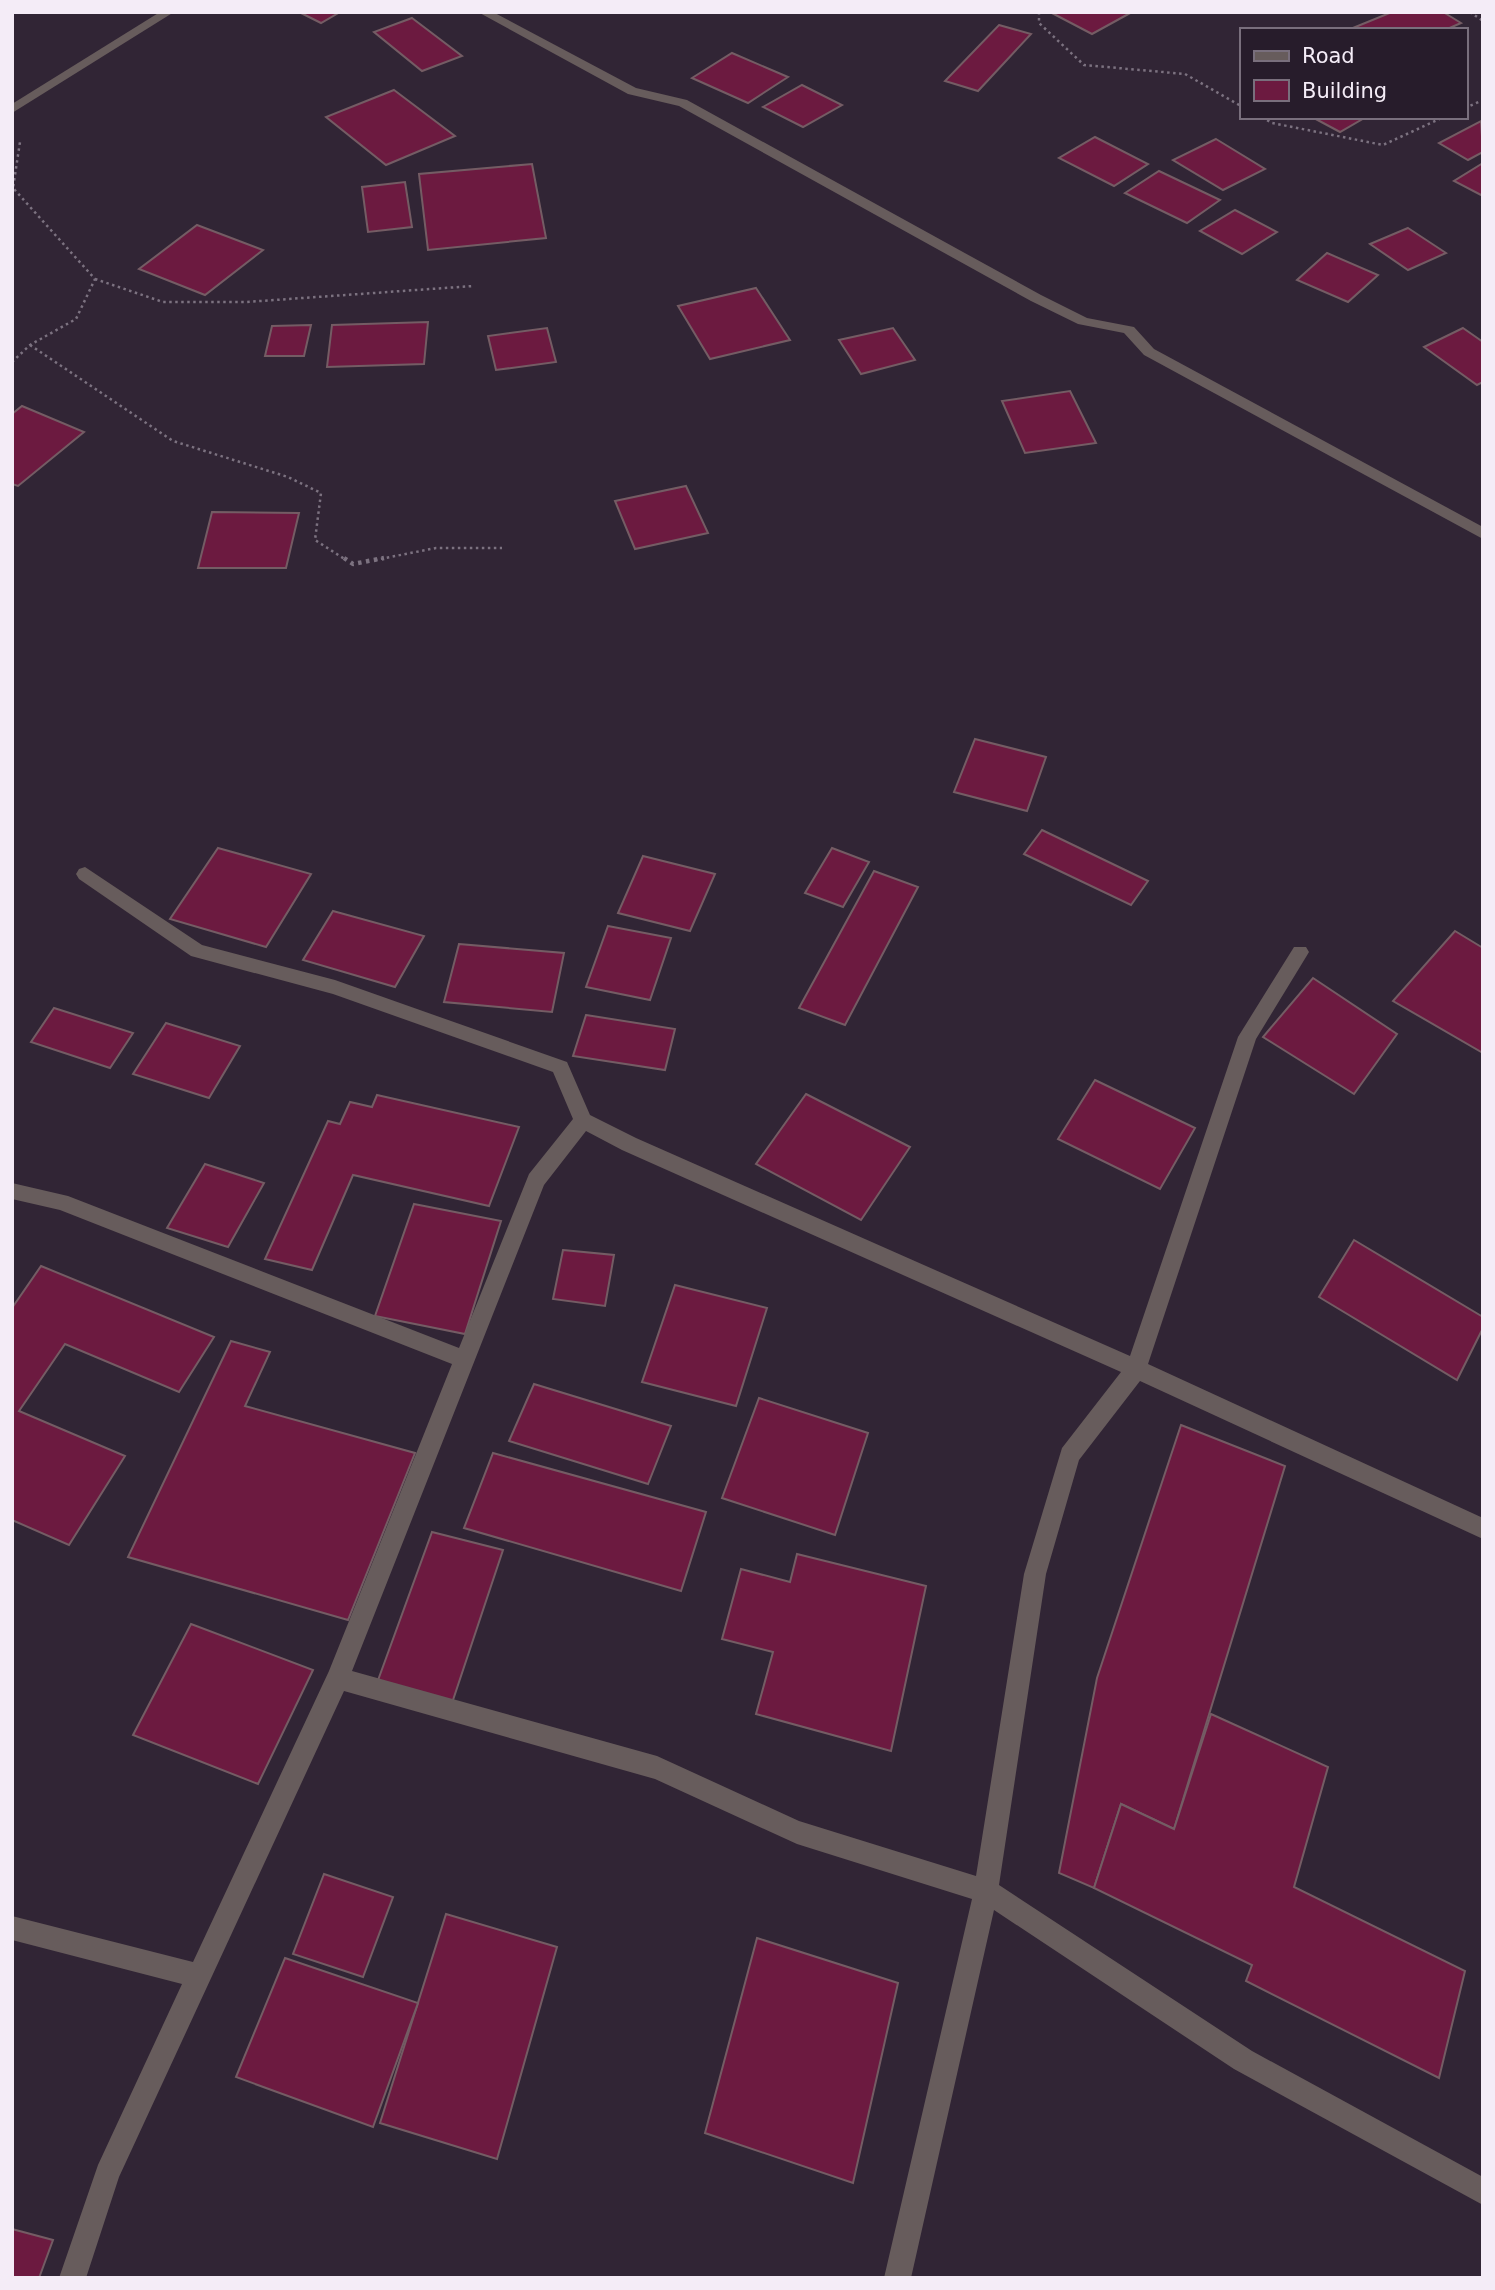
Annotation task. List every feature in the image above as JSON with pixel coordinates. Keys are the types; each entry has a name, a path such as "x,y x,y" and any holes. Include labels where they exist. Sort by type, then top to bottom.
{"street":[{"path":"12,109 168,12"},
{"path":"484,12 632,91 683,103 1036,298 1083,321 1129,330 1149,352 1483,534"},
{"path":"85,874 197,951 335,987 560,1067 583,1119 629,1144 1136,1369 1483,1529"},
{"path":"897,2278 986,1891 1035,1574 1070,1455 1136,1369 1247,1037 1300,951"},
{"path":"72,2278 107,2174 338,1678 536,1180 583,1119"},
{"path":"12,1191 61,1202 463,1359"},
{"path":"338,1678 657,1768 797,1832 986,1891 1243,2060 1483,2192"},
{"path":"12,1928 198,1976"}],"path":[{"path":"1039,12 1039,23 1084,65 1185,74 1240,105"},
{"path":"1470,12 1483,21"},
{"path":"26,100 13,188 95,279 163,302 246,302 473,286"},
{"path":"1467,107 1483,100"},
{"path":"1265,119 1272,123 1383,145 1440,119"},
{"path":"12,362 30,345 76,319 95,279"},
{"path":"30,345 173,441 288,477 321,493 315,540 353,564 436,548 502,548"}],"building":[{"path":"299,12 340,12 321,23"},
{"path":"1050,12 1132,12 1092,34"},
{"path":"1392,12 1443,12 1461,23 1450,28 1353,28"},
{"path":"412,18 462,56 422,71 374,32"},
{"path":"999,25 1031,34 978,91 945,81"},
{"path":"732,53 788,77 748,103 692,78"},
{"path":"802,85 842,105 803,127 763,107"},
{"path":"394,90 455,136 386,165 326,117"},
{"path":"1316,119 1363,119 1340,132"},
{"path":"1481,121 1483,152 1468,160 1439,143"},
{"path":"1095,137 1148,164 1114,186 1059,158"},
{"path":"1216,139 1265,169 1223,190 1173,160"},
{"path":"1483,163 1483,196 1454,181"},
{"path":"532,164 546,238 428,250 419,174"},
{"path":"1159,171 1220,200 1187,223 1125,193"},
{"path":"405,182 412,227 368,232 362,187"},
{"path":"1235,210 1277,232 1242,254 1200,231"},
{"path":"197,225 263,250 205,295 139,269"},
{"path":"1408,228 1446,253 1408,270 1370,244"},
{"path":"1327,253 1378,275 1348,302 1297,280"},
{"path":"756,288 790,340 710,359 678,306"},
{"path":"428,322 424,364 327,367 332,325"},
{"path":"311,325 304,356 265,356 272,326"},
{"path":"547,328 556,362 496,370 488,336"},
{"path":"893,328 915,360 861,374 839,340"},
{"path":"1463,328 1483,342 1483,382 1477,385 1424,347"},
{"path":"1070,391 1096,443 1025,453 1002,401"},
{"path":"22,406 84,432 18,486 12,484 12,414"},
{"path":"686,486 708,533 635,549 615,501"},
{"path":"212,512 299,513 286,568 198,568"},
{"path":"975,739 1046,757 1027,811 954,792"},
{"path":"1042,830 1148,881 1131,905 1024,854"},
{"path":"218,848 311,874 266,947 170,919"},
{"path":"832,848 869,862 843,907 805,893"},
{"path":"643,856 715,874 690,931 618,913"},
{"path":"874,871 918,887 845,1025 799,1008"},
{"path":"333,911 424,936 395,987 303,960"},
{"path":"608,926 671,938 650,1000 586,987"},
{"path":"1455,931 1483,948 1483,1053 1393,1001"},
{"path":"459,944 564,953 552,1012 444,1002"},
{"path":"1313,978 1397,1034 1354,1094 1263,1037"},
{"path":"54,1008 133,1033 110,1068 31,1042"},
{"path":"586,1015 675,1029 665,1070 573,1056"},
{"path":"166,1023 240,1046 209,1098 133,1074"},
{"path":"1095,1080 1195,1128 1160,1189 1058,1139"},
{"path":"806,1094 910,1147 861,1220 756,1164"},
{"path":"377,1095 519,1127 489,1206 353,1175 312,1270 265,1259 328,1121 340,1124 350,1102 372,1107"},
{"path":"205,1164 264,1183 228,1247 167,1228"},
{"path":"414,1204 501,1221 465,1334 375,1316"},
{"path":"1354,1240 1483,1317 1483,1328 1457,1380 1319,1297"},
{"path":"563,1250 614,1255 605,1306 553,1299"},
{"path":"41,1266 214,1337 179,1392 65,1344 19,1411 125,1456 69,1545 12,1520 12,1308"},
{"path":"675,1285 767,1308 736,1406 642,1382"},
{"path":"231,1341 270,1352 245,1406 415,1453 348,1620 128,1557"},
{"path":"534,1384 671,1426 648,1484 509,1441"},
{"path":"759,1398 868,1433 835,1535 722,1498"},
{"path":"1181,1425 1285,1466 1174,1829 1121,1804 1094,1888 1059,1873 1097,1678"},
{"path":"493,1453 706,1512 681,1591 464,1528"},
{"path":"432,1532 503,1550 452,1703 377,1683"},
{"path":"797,1554 926,1586 891,1751 756,1714 773,1652 722,1639 741,1569 790,1582"},
{"path":"191,1624 313,1670 258,1784 133,1735"},
{"path":"1211,1714 1328,1767 1294,1887 1465,1971 1439,2078 1246,1981 1252,1965 1094,1888 1121,1804 1174,1829"},
{"path":"324,1874 393,1897 363,1977 293,1954"},
{"path":"446,1914 557,1947 497,2159 380,2123"},
{"path":"757,1938 898,1983 853,2183 705,2133"},
{"path":"285,1958 418,2003 373,2127 236,2077"},
{"path":"12,2229 53,2240 39,2278 12,2278"}]}
